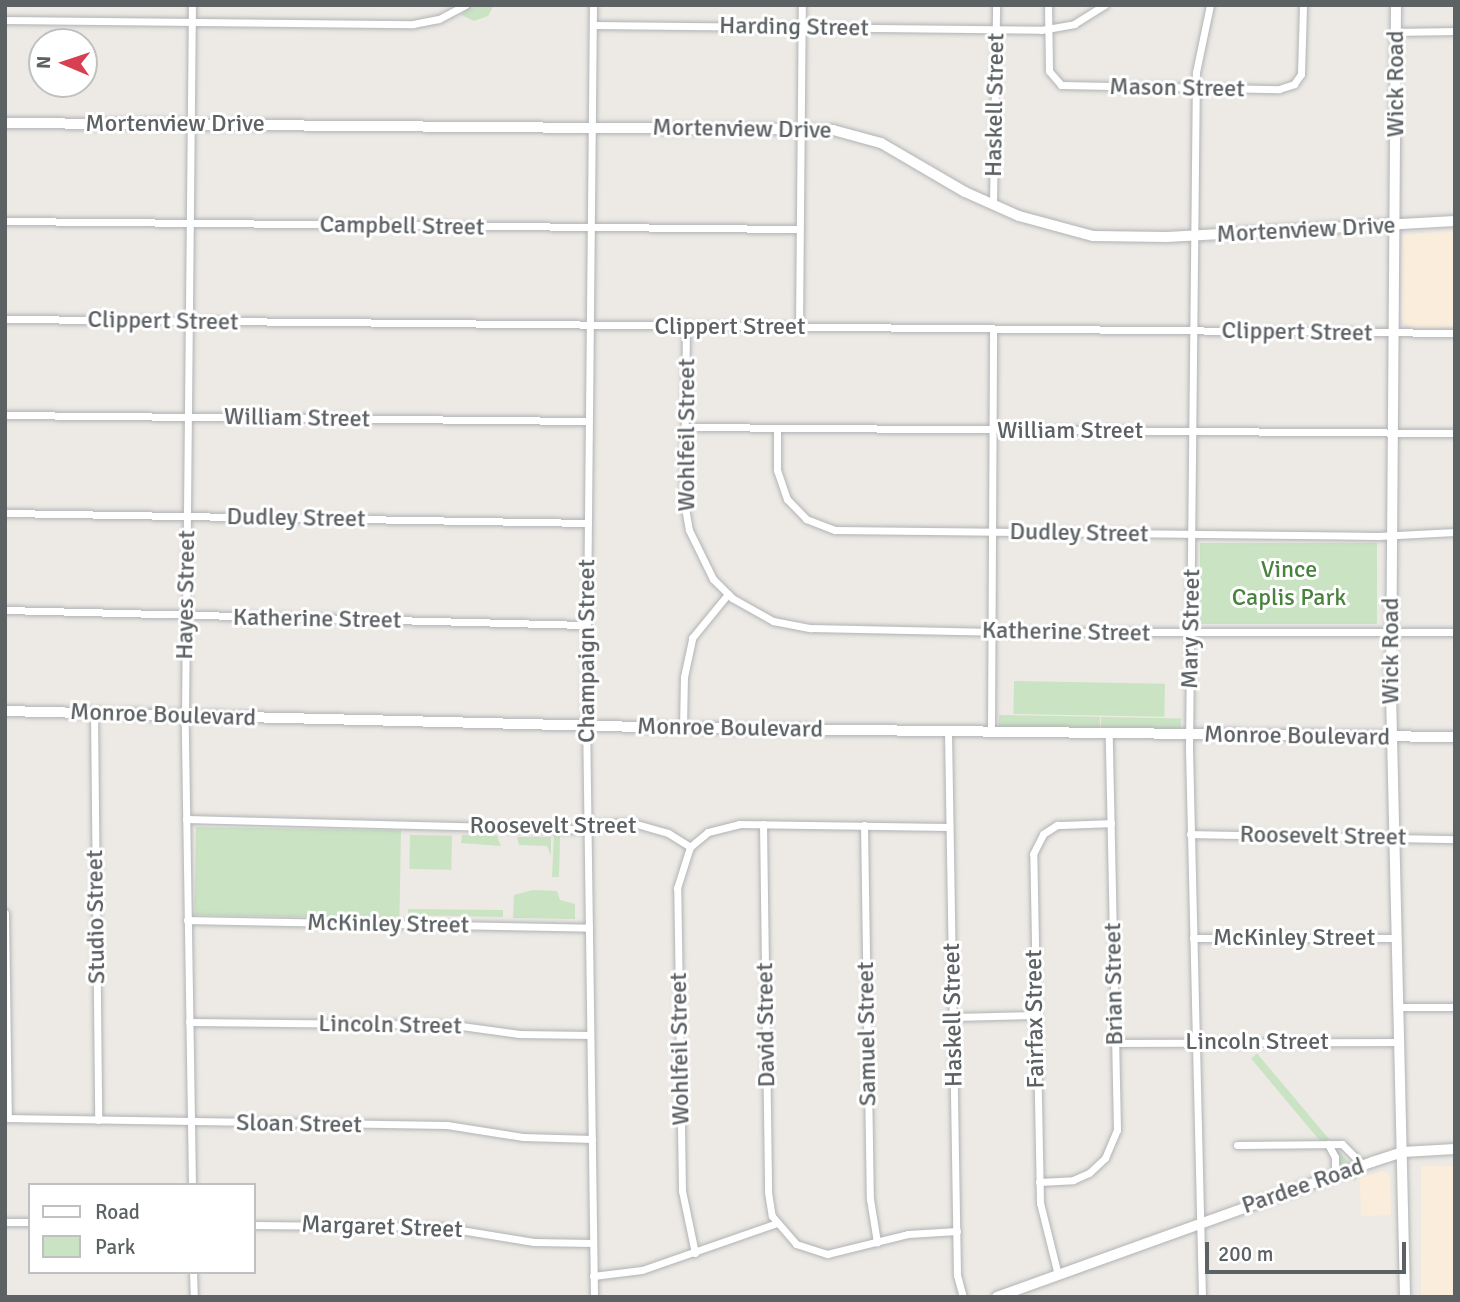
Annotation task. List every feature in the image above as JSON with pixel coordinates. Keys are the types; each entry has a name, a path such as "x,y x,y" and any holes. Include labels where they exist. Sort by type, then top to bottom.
{"street":[{"name":"Hayes Street","path":"192,5 185,616 192,1183"},
{"path":"5,20 413,24 439,19 465,5"},
{"name":"Champaign Street","path":"593,5 586,726 594,1297"},
{"path":"799,328 802,5"},
{"name":"Haskell Street","path":"993,205 996,5"},
{"path":"1048,5 1048,30"},
{"name":"Harding Street","path":"593,25 1048,30 1074,24 1104,5"},
{"name":"Mary Street","path":"1202,1297 1189,735 1196,89 1198,55 1210,5"},
{"name":"Mason Street","path":"1048,30 1048,66 1054,81 1068,87 1279,89 1298,80 1303,66 1303,5"},
{"name":"Wick Road","path":"1396,5 1391,737 1405,1297"},
{"path":"1396,32 1455,32"},
{"name":"Mortenview Drive","path":"5,123 801,128 850,132 881,142 993,205 1045,225 1093,236 1196,236 1455,221"},
{"name":"Campbell Street","path":"5,221 800,229"},
{"name":"Clippert Street","path":"5,319 1455,333"},
{"name":"Wohlfeil Street","path":"686,327 685,427 689,530 704,565 727,594"},
{"path":"991,732 993,329"},
{"name":"William Street","path":"5,415 589,421"},
{"name":"William Street","path":"685,427 1455,433"},
{"name":"Dudley Street","path":"777,429 782,489 795,510 816,525 842,531 1192,535 1455,532"},
{"name":"Dudley Street","path":"5,513 588,523"},
{"path":"683,728 685,667 692,638 727,594"},
{"name":"Katherine Street","path":"727,594 752,611 795,627 1191,633 1455,632"},
{"name":"Katherine Street","path":"5,610 587,625"},
{"name":"Monroe Boulevard","path":"5,711 683,728 1455,737"},
{"name":"Studio Street","path":"94,713 98,1121"},
{"name":"Haskell Street","path":"948,732 957,1275 963,1297"},
{"name":"Brian Street","path":"1039,1182 1080,1178 1110,1151 1117,1124 1109,733"},
{"name":"Roosevelt Street","path":"186,819 651,826 690,847"},
{"name":"Fairfax Street","path":"1058,1275 1043,1225 1039,1182 1034,847 1043,834 1057,825 1111,822"},
{"path":"690,847 723,826 763,824 949,827"},
{"name":"David Street","path":"763,824 768,1198 777,1223"},
{"name":"Samuel Street","path":"864,825 870,1199 877,1242"},
{"name":"Roosevelt Street","path":"1190,834 1455,839"},
{"name":"Wohlfeil Street","path":"690,847 677,888 682,1191 695,1252"},
{"path":"5,913 6,1118"},
{"name":"McKinley Street","path":"187,920 589,929"},
{"name":"McKinley Street","path":"1193,938 1395,938"},
{"path":"1397,1007 1455,1007"},
{"path":"953,1017 1035,1015"},
{"name":"Lincoln Street","path":"189,1022 454,1025 519,1034 590,1035"},
{"name":"Lincoln Street","path":"1115,1043 1398,1042"},
{"name":"Sloan Street","path":"6,1118 447,1125 510,1136 592,1139"},
{"path":"1237,1145 1328,1144 1350,1148 1363,1165"},
{"path":"1328,1144 1335,1157 1335,1175"},
{"name":"Pardee Road","path":"997,1297 1402,1152 1455,1149"},
{"path":"5,1222 28,1222"},
{"path":"593,1276 642,1270 777,1223 796,1244 827,1254 908,1234 957,1231"},
{"name":"Margaret Street","path":"256,1224 442,1227 534,1242 593,1243"},
{"path":"193,1274 194,1297"}],"shaded area":[{"path":"1455,231 1455,327 1412,328 1401,319 1402,235"},
{"path":"1421,1166 1455,1166 1455,1297 1421,1297"},
{"path":"1383,1171 1390,1174 1391,1215 1361,1216 1360,1178"}],"green space":[{"path":"471,5 494,5 488,16 474,21 461,15"},
{"name":"Vince Caplis Park","path":"1200,543 1377,543 1377,624 1200,624"},
{"path":"1014,681 1165,684 1164,717 1013,714"},
{"path":"999,715 1100,717 1100,729 999,727"},
{"path":"1101,717 1181,718 1181,730 1101,729"},
{"path":"196,827 401,831 399,919 194,915"},
{"path":"554,833 574,833 560,836 559,877 552,877"},
{"path":"410,835 452,836 451,870 409,869"},
{"path":"462,835 497,836 501,846 461,843"},
{"path":"517,837 551,837 551,856 547,846 519,845"},
{"path":"533,890 557,891 560,900 575,904 575,919 513,918 514,895"},
{"path":"408,909 503,910 503,917 408,915"},
{"path":"1257,1053 1360,1176 1354,1181 1251,1059"}]}
